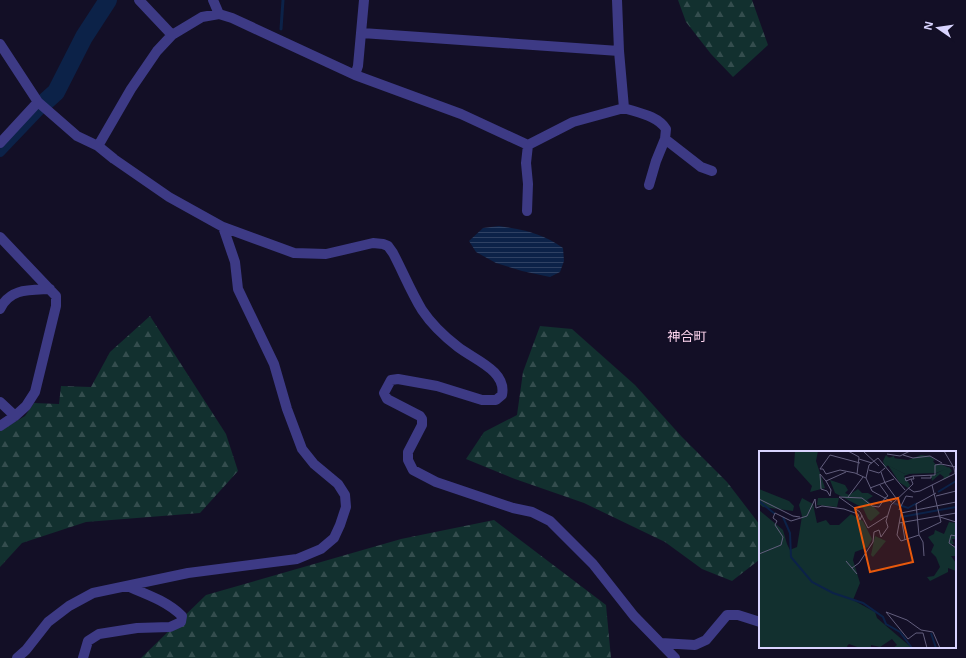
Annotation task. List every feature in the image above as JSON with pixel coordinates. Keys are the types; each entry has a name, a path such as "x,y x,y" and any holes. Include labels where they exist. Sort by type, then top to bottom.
{"street":[{"path":"139,0 172,35"},
{"path":"213,0 219,14"},
{"path":"355,75 358,66 362,33 364,0"},
{"path":"616,0 618,51 624,108"},
{"path":"98,146 157,51 172,35 202,17 219,14 232,18 355,75 461,114 528,145"},
{"path":"362,33 618,51"},
{"path":"0,44 38,102 77,136 98,146 114,159 169,197 223,227 294,253 326,254 373,243 388,246 422,311 438,329 459,348 495,372 504,388 502,396 496,400 482,400 437,386 398,379 391,380 384,393 387,399 420,416 422,419 422,426 408,452 408,460 413,470 436,482 513,508 532,512 550,521 593,564 634,616 675,658"},
{"path":"0,143 38,102"},
{"path":"528,145 573,122 624,108 657,119 662,122 666,129 665,139 656,161 649,185"},
{"path":"665,139 701,167 712,171"},
{"path":"527,211 528,184 526,163 528,145"},
{"path":"17,658 26,650 48,622 69,606 93,593 188,574 297,559 321,549 334,538 346,506 345,495 338,484 314,464 302,449 287,409 274,364 238,289 235,262 223,227"},
{"path":"0,237 56,296 56,306 35,392 26,406 15,416 0,426"},
{"path":"0,309 2,303 9,296 26,290 50,289"},
{"path":"0,402 15,416"},
{"path":"83,658 88,641 99,634 137,628 170,627 181,622 182,616 176,610 160,600 127,586"},
{"path":"661,643 696,645 706,640 727,615 738,615 759,622"}],"green space":[{"path":"678,0 752,0 768,45 733,77 711,54 686,22"},
{"path":"150,316 226,434 238,471 200,513 86,522 22,543 0,567 0,431 25,416 34,403 59,404 61,386 91,387 110,352"},
{"path":"540,326 572,329 635,385 682,437 727,482 759,524 759,560 732,581 702,569 665,542 584,503 515,479 466,459 484,432 517,415 523,372"},
{"path":"494,520 606,605 611,658 141,658 206,595 401,539"}],"water":[{"path":"499,226 533,233 548,239 563,248 564,261 560,272 550,277 522,271 496,263 476,252 469,241 483,228"}],"waterway":[{"path":"46,101 56,92 84,37 108,0"},
{"path":"281,29 283,0"},
{"path":"0,152 41,109"}],"district":[{"name":"神合町","path":"687,336"}]}
